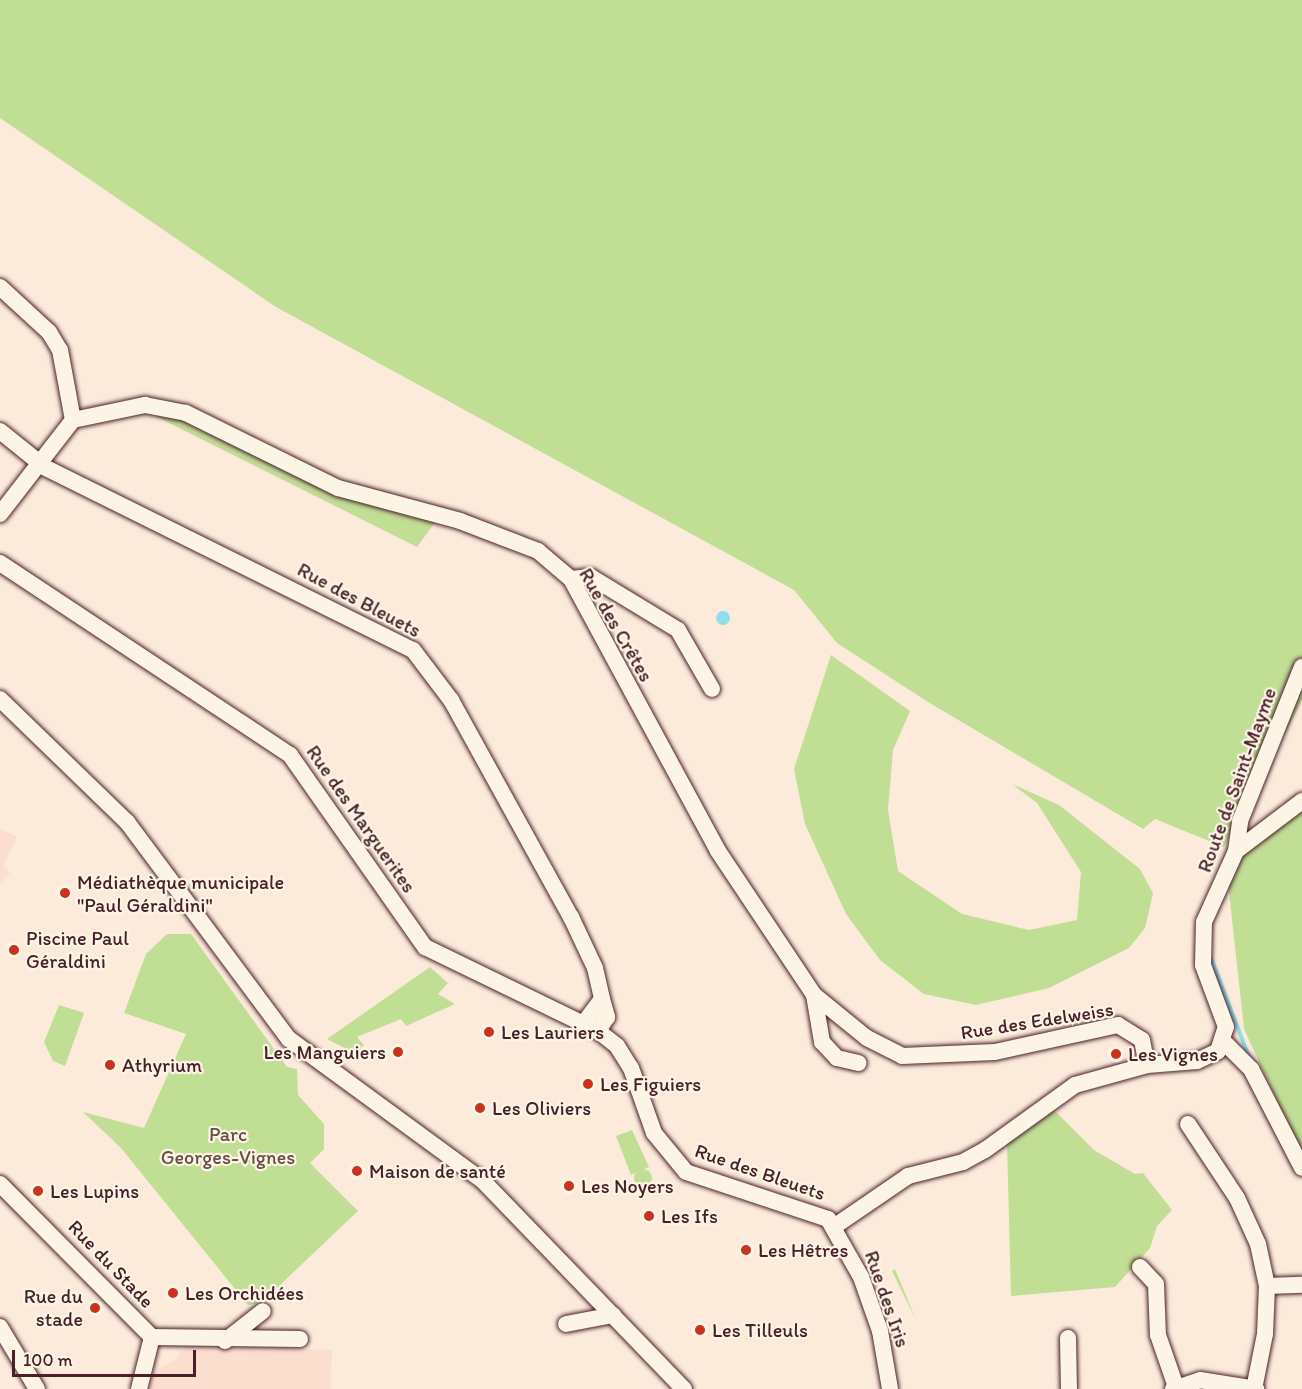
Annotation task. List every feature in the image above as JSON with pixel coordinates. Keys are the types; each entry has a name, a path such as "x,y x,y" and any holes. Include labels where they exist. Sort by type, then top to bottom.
{"street":[{"path":"0,287 49,332 60,350 73,420 41,465 0,514"},
{"name":"Rue des Crêtes","path":"73,420 145,405 186,412 338,488 459,521 538,551 571,579 718,850 814,995 847,1023"},
{"name":"Rue des Bleuets","path":"0,431 41,465 413,650 452,700 572,917 595,969 607,1017 590,1027 631,1068 654,1132 686,1172 817,1211 835,1226 908,1176 932,1168 963,1162 985,1150 1075,1084 1147,1065"},
{"name":"Rue des Marguerites","path":"0,562 290,755 425,947 590,1027"},
{"path":"571,579 591,577 678,630 712,689"},
{"name":"Route de Saint-Mayme","path":"1223,1041 1226,1027 1201,946 1208,908 1236,851 1240,822 1302,667"},
{"path":"0,699 127,822 289,1039 482,1180 684,1389"},
{"path":"1236,851 1302,801"},
{"name":"Rue des Crêtes","path":"814,995 822,1042 837,1058 858,1063"},
{"name":"Rue des Edelweiss","path":"847,1023 889,1052 948,1056 995,1052 1118,1025 1142,1040 1147,1065"},
{"path":"1147,1065 1197,1061 1223,1041 1251,1069 1302,1168"},
{"path":"1140,1267 1156,1284 1158,1335 1174,1388 1200,1380 1255,1389 1267,1286 1258,1244 1237,1198 1188,1124"},
{"name":"Rue du Stade","path":"0,1184 106,1288 152,1337 139,1389"},
{"name":"Rue des Iris","path":"835,1226 880,1331 890,1389"},
{"path":"1267,1286 1302,1285"},
{"path":"225,1341 263,1311"},
{"path":"567,1324 613,1315"},
{"path":"0,1327 37,1389"},
{"path":"152,1337 225,1341 300,1339"},
{"path":"1068,1338 1069,1389"}],"shaded area":[{"path":"0,829 17,837 3,865 10,873 0,883"},
{"path":"186,1346 332,1350 331,1389 150,1389 154,1371 176,1359"}],"green space":[{"path":"0,0 1302,0 1302,701 1224,847 1155,819 1143,829 928,702 837,643 794,590 276,307 0,118"},
{"path":"155,416 183,418 436,521 417,547"},
{"path":"831,655 910,711 893,750 888,810 898,871 962,914 1029,930 1077,920 1081,872 1037,803 1012,784 1059,805 1140,869 1153,893 1145,928 1129,948 1049,988 976,1005 924,994 880,960 846,914 805,824 794,769"},
{"path":"1302,803 1302,1156 1244,1029 1226,864"},
{"name":"Parc Georges-Vignes","path":"167,934 191,934 287,1067 297,1069 298,1095 324,1124 324,1149 310,1163 358,1211 261,1303 248,1305 121,1148 83,1112 144,1128 186,1034 124,1013 146,954"},
{"path":"430,967 448,983 438,994 455,1004 406,1026 401,1019 357,1037 364,1045 354,1053 327,1039"},
{"path":"59,1005 84,1013 65,1066 53,1061 44,1042"},
{"path":"1053,1109 1094,1150 1135,1174 1143,1173 1172,1210 1157,1226 1150,1248 1115,1287 1011,1296 1007,1144"},
{"path":"632,1130 649,1167 631,1175 616,1136"},
{"path":"643,1169 649,1172 652,1178 649,1184 643,1187 637,1184 634,1178 637,1172"},
{"path":"895,1269 916,1320 892,1271"}],"water":[{"path":"720,611 726,611 730,618 726,625 720,625 716,621 716,615"}],"waterway":[{"path":"1211,958 1249,1057"}],"place":[{"name":"Médiathèque municipale \"Paul Géraldini\"","path":"65,893"},
{"name":"Piscine Paul Géraldini","path":"14,950"},
{"name":"Les Lauriers","path":"489,1032"},
{"name":"Les Manguiers","path":"398,1052"},
{"name":"Les Vignes","path":"1116,1054"},
{"name":"Athyrium","path":"110,1065"},
{"name":"Les Figuiers","path":"588,1084"},
{"name":"Les Oliviers","path":"480,1108"},
{"name":"Maison de santé","path":"357,1171"},
{"name":"Les Noyers","path":"569,1186"},
{"name":"Les Lupins","path":"38,1191"},
{"name":"Les Ifs","path":"649,1216"},
{"name":"Les Hêtres","path":"746,1250"},
{"name":"Les Orchidées","path":"173,1293"},
{"name":"Rue du stade","path":"95,1308"},
{"name":"Les Tilleuls","path":"700,1330"}]}
